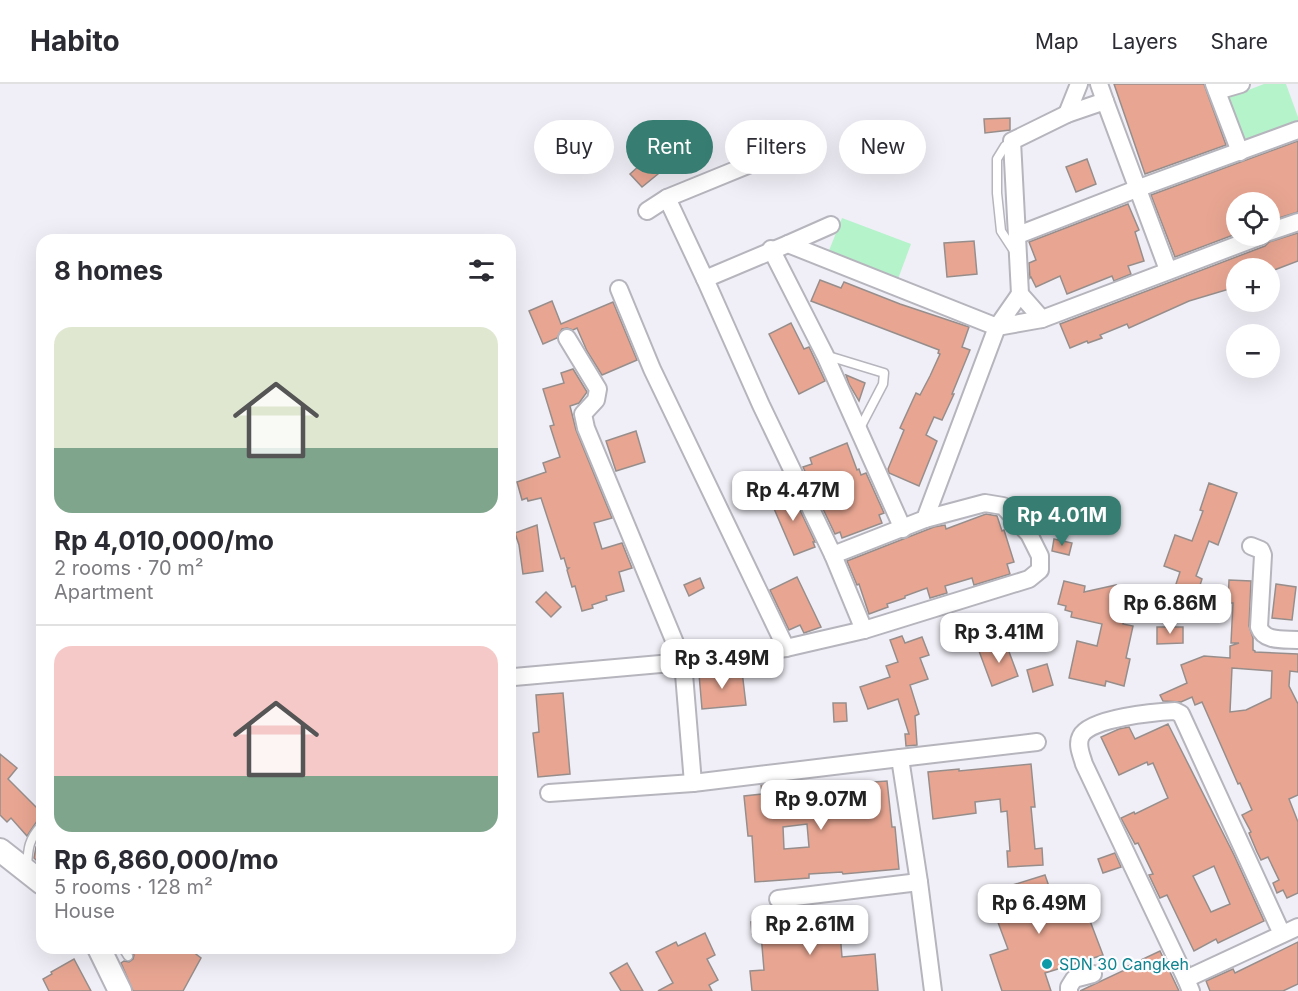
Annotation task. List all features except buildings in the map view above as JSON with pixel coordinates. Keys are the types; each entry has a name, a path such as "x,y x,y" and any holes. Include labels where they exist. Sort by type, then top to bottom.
{"street":[{"path":"1067,114 1079,84"},
{"path":"1099,84 1168,270"},
{"path":"1240,152 1216,87 1241,84"},
{"path":"925,519 997,327 1020,294 1012,141 1067,114 1105,101"},
{"path":"1018,235 1298,130"},
{"path":"647,211 667,198 726,174"},
{"path":"667,198 761,405 833,555 864,630"},
{"path":"1280,228 1298,222"},
{"path":"705,279 831,225"},
{"path":"788,244 997,327 1042,319 1234,246"},
{"path":"771,249 825,355 903,529"},
{"path":"620,289 652,369 786,648"},
{"path":"1020,294 1042,319"},
{"path":"567,338 598,389 596,400 583,414 586,428 683,662 693,783"},
{"path":"516,677 683,662 786,648 864,630 1029,579 1040,570 1040,556 1029,534 1003,506 986,503 925,519 833,555"},
{"path":"1251,546 1261,550 1263,555 1259,627 1261,632 1268,638 1298,640"},
{"path":"1282,934 1181,714 1175,711 1129,715 1088,728 1080,736 1079,745 1084,764 1188,985 1298,927"},
{"path":"549,793 693,783 1037,742"},
{"path":"900,758 920,882 933,991"},
{"path":"0,850 34,877"},
{"path":"778,899 920,882"},
{"path":"102,954 120,991"},
{"path":"1069,991 1074,979 1093,974"}],"lane":[{"path":"1012,141 1005,146 997,159 997,193 1001,231 1018,256"},
{"path":"825,355 884,374 883,384 859,430"},
{"path":"34,877 28,846 36,834"}],"green space":[{"path":"1264,84 1286,84 1298,123 1241,144 1225,99"},
{"path":"842,218 911,244 898,279 828,253"}],"place":[{"name":"SDN 30 Cangkeh","path":"1047,964"}]}
